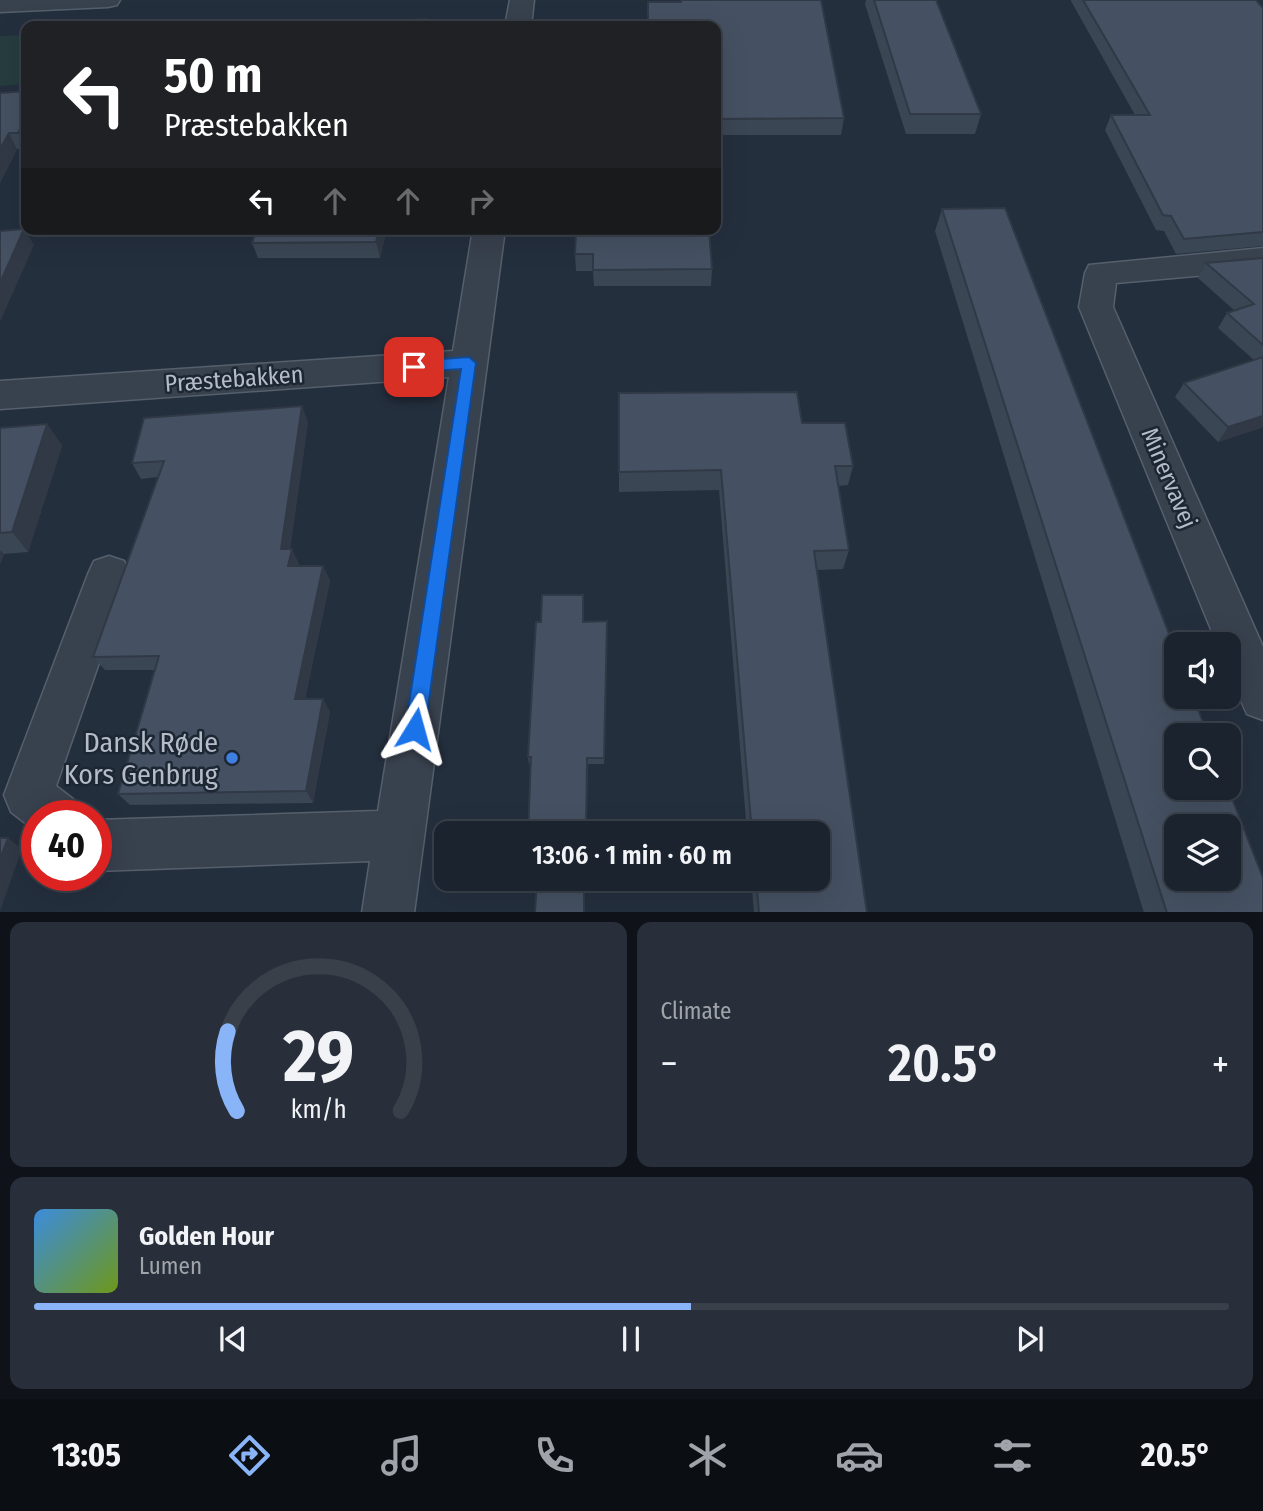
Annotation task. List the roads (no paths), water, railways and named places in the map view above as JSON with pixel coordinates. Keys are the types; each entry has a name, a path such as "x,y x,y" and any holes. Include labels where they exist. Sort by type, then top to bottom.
{"street":[{"path":"0,5 108,0"},
{"path":"519,21 522,0"},
{"path":"388,912 488,235"},
{"name":"Minervavej","path":"1260,686 1096,306 1101,273 1263,259"},
{"name":"Præstebakken","path":"0,395 469,363"},
{"path":"35,800 28,795 109,575"},
{"path":"112,846 399,835"}],"place":[{"name":"Dansk Røde Kors Genbrug","path":"232,758"}]}
